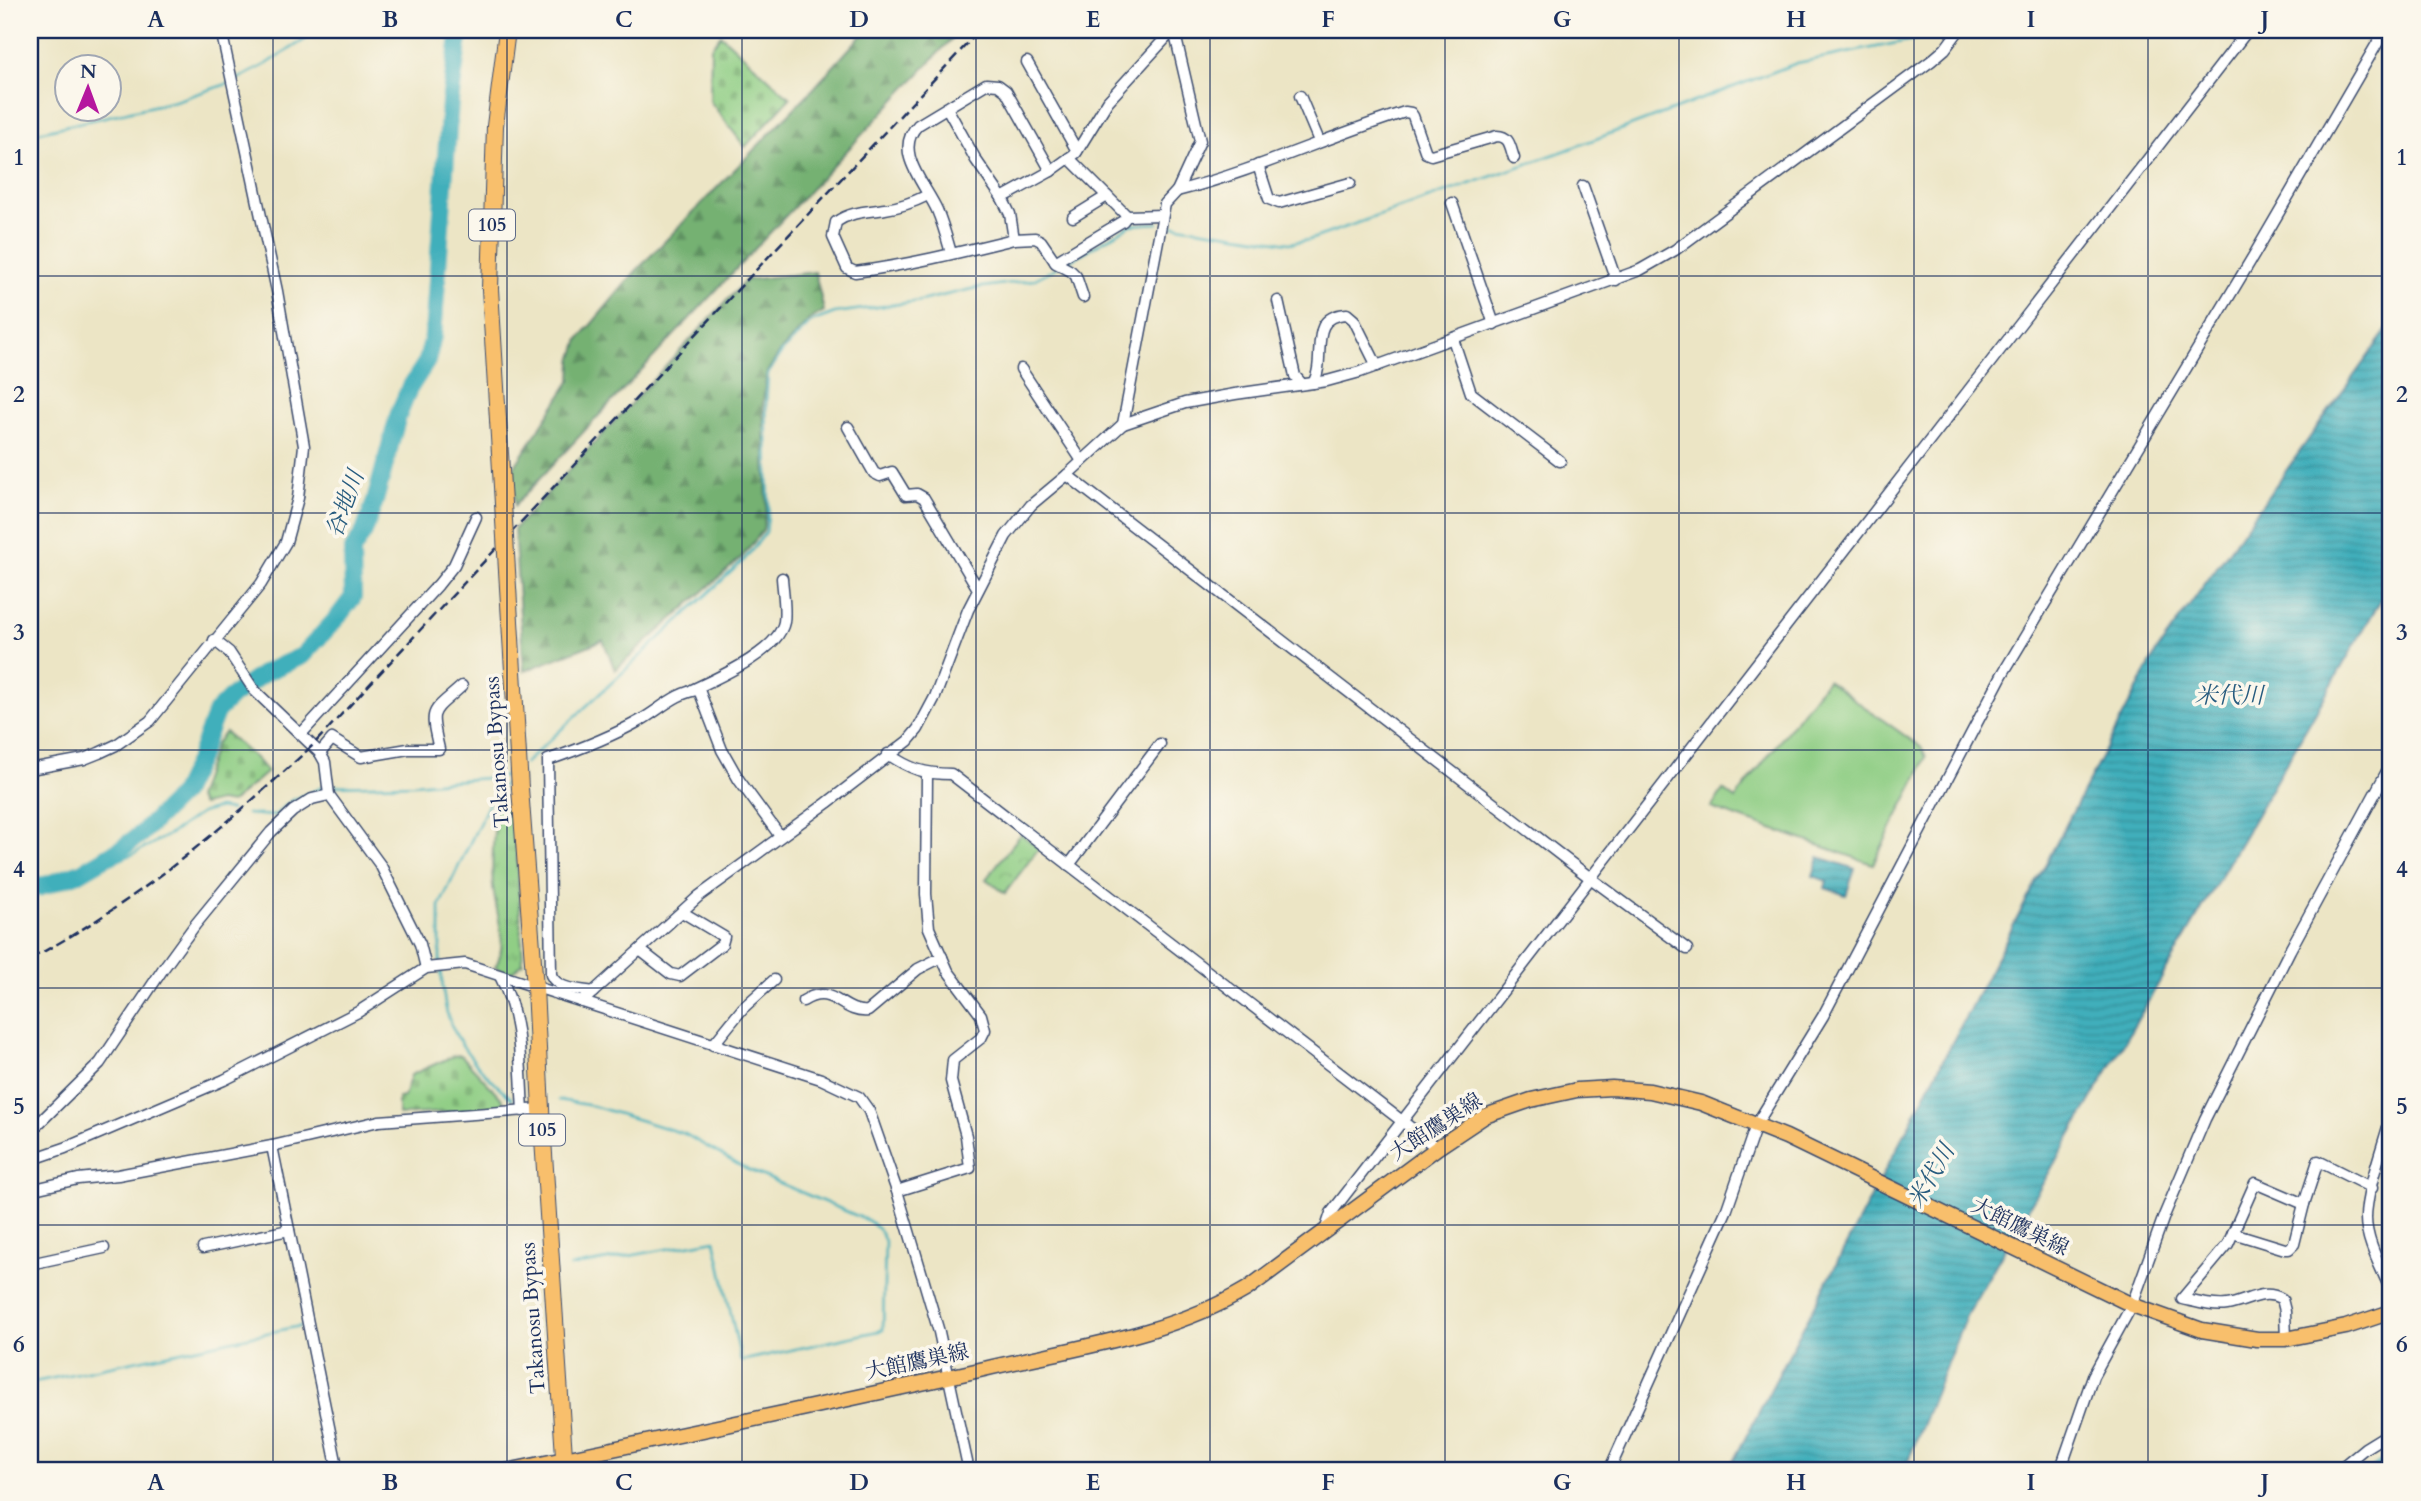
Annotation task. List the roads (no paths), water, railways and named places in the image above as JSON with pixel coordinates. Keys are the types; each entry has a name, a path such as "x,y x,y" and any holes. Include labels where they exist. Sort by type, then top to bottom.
{"highway":[{"name":"Takanosu Bypass","path":"507,30 495,126 490,289 564,1465"}],"main road":[{"name":"大館鷹巣線","path":"507,1471 564,1465 1171,1325 1230,1300 1247,1289 1437,1148 1485,1116 1531,1100 1577,1090 1612,1088 1650,1091 1701,1103 1786,1137 2132,1305 2202,1330 2257,1339 2286,1339 2346,1327 2391,1312"}],"street":[{"path":"30,769 84,759 116,745 150,721 261,584 286,542 298,498 304,446 276,291 222,30"},
{"path":"1002,198 1051,171 1073,154 1108,101 1174,30"},
{"path":"1123,424 1165,204 1177,191 1200,141 1174,30"},
{"path":"1324,1234 1331,1213 2248,30"},
{"path":"1609,1471 1727,1209 1756,1125 1823,1016 2002,675 2254,255 2385,30"},
{"path":"582,1002 699,896 908,741 918,729 935,697 978,589 1006,536 1031,505 1123,424 1185,403 1308,384 1377,366 1640,270 1675,250 1931,61 1945,49 1957,32"},
{"path":"1027,62 1073,154 1107,196 1127,216 1161,222"},
{"path":"951,253 939,213 913,163 908,142 918,125 986,83 998,85 1006,91 1051,171"},
{"path":"1300,96 1320,141"},
{"path":"947,108 976,160 1002,198 1010,215 1014,239"},
{"path":"1177,191 1216,181 1405,112 1413,116 1426,153 1430,155 1504,136 1508,139 1514,158"},
{"path":"1258,165 1269,199 1273,202 1279,203 1350,183"},
{"path":"1583,186 1616,279"},
{"path":"928,195 910,204 846,215 836,222 833,236 847,268 855,272 909,265 1014,239 1035,238 1058,264 1076,276 1083,297"},
{"path":"1073,217 1107,196"},
{"path":"1452,203 1494,324"},
{"path":"1058,264 1123,222 1127,216"},
{"path":"1278,301 1295,376 1308,384"},
{"path":"1308,384 1320,366 1321,331 1335,315 1347,314 1354,320 1377,366"},
{"path":"1453,339 1471,393 1560,461"},
{"path":"1021,369 1082,461"},
{"path":"848,427 874,473 880,476 892,472 906,495 916,494 925,498 978,589"},
{"path":"1067,475 1589,877 1687,949"},
{"path":"301,734 438,585 454,565 476,517"},
{"path":"593,992 564,987 555,982 551,975 548,760 588,747 762,651 779,634 784,622 782,578"},
{"path":"214,640 229,652 254,690 320,753 325,762 329,793 381,866 420,944 426,968"},
{"path":"320,753 332,739 361,757 408,749 439,749 432,719 434,711 462,686"},
{"path":"692,690 699,690 722,750 739,780 780,836"},
{"path":"1069,865 1160,744"},
{"path":"888,754 904,765 927,774 950,774 1437,1148"},
{"path":"2060,1471 2093,1376 2132,1305 2164,1216 2205,1119 2290,950 2391,764"},
{"path":"897,1191 970,1168 966,1136 951,1081 953,1060 981,1038 985,1030 981,1015 948,971 929,928 926,894 927,774"},
{"path":"30,1132 100,1063 179,947 271,832 293,811 312,799 329,793"},
{"path":"640,950 671,974 680,976 722,944 724,937 682,912"},
{"path":"803,1001 820,994 832,996 861,1011 868,1011 918,969 942,957"},
{"path":"30,1160 65,1148 224,1080 358,1012 426,968 465,964 821,1079 859,1097 869,1111 897,1191 937,1326 970,1471"},
{"path":"500,976 511,998 517,1025 523,1111"},
{"path":"713,1045 743,1008 775,979"},
{"path":"30,1190 78,1179 118,1175 272,1146 379,1121 541,1109"},
{"path":"2391,1116 2389,1133 2365,1220 2391,1291"},
{"path":"272,1146 338,1471"},
{"path":"2233,1233 2289,1249 2294,1244 2318,1161 2372,1188"},
{"path":"2286,1339 2282,1299 2275,1295 2265,1294 2227,1305 2182,1299 2221,1254 2255,1183 2304,1204"},
{"path":"203,1248 289,1230"},
{"path":"30,1264 104,1248"},
{"path":"2337,1471 2365,1448 2391,1432"}],"water":[{"name":"米代川","path":"2391,324 2391,582 1966,1316 1904,1471 1728,1471 2157,651"},
{"path":"1819,857 1855,869 1846,895 1825,888 1827,881 1813,876"}],"waterway":[{"path":"236,80 320,30"},
{"name":"谷地川","path":"30,886 46,885 81,872 141,834 182,793 216,712 232,696 264,673 302,656 353,597 352,551 364,532 375,501 398,416 409,389 427,361 433,336 450,102 460,30"},
{"path":"1165,224 1289,243 1309,240 1564,151 1797,63 1952,32"},
{"path":"30,134 175,101 230,83"},
{"path":"1064,264 1131,225 1158,223"},
{"path":"524,764 745,559 766,532 769,506 766,404 768,374 782,352 811,322 835,313 920,301 976,288 1033,280 1058,267"},
{"path":"330,786 413,784 511,776"},
{"path":"440,963 440,905 492,797 512,776"},
{"path":"247,814 274,816 291,801 323,787"},
{"path":"30,896 41,895 133,854 172,833 201,813 219,808 230,810"},
{"path":"441,970 446,1008 458,1038 483,1071 512,1099"},
{"path":"559,1100 593,1106 685,1134 744,1168 869,1221 879,1230 885,1241 883,1330 741,1361 715,1240 570,1267"},
{"path":"30,1383 300,1326"},
{"path":"2380,1471 2391,1464"}],"railway":[{"path":"30,959 107,913 178,862 246,806 312,746 980,30"}]}
